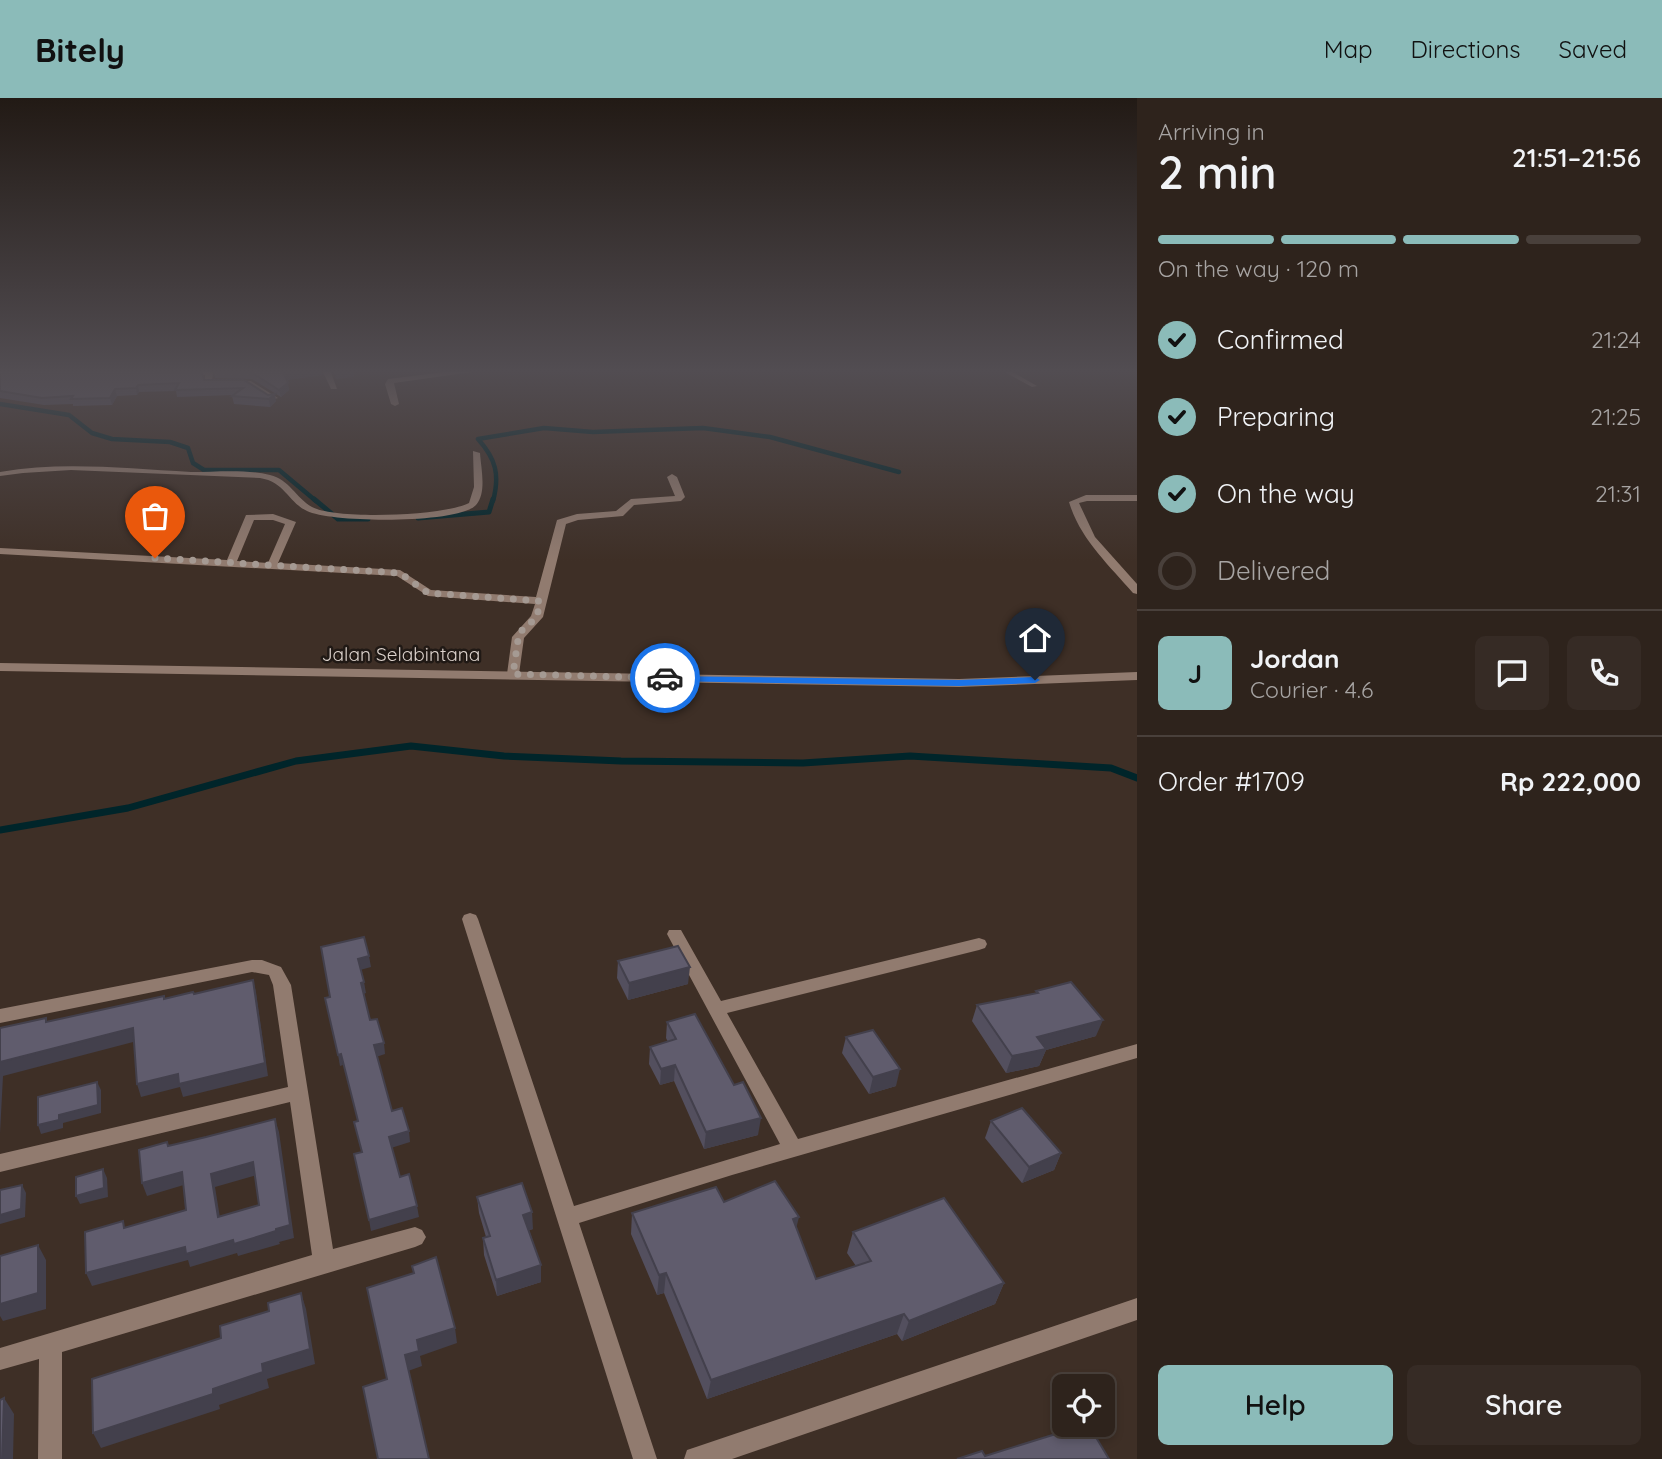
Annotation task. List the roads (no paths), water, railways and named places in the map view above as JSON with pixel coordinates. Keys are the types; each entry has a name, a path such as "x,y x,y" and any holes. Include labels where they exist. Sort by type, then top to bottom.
{"street":[{"path":"513,674 519,633 537,617 561,522 576,517 619,514 631,502 678,499 680,497 672,477"},
{"path":"1137,498 1086,498 1074,502 1076,515 1137,592"},
{"path":"231,563 250,517 260,515 291,522 272,565"},
{"path":"0,551 400,573 428,593 540,601"},
{"name":"Jalan Selabintana","path":"0,667 959,683 1137,676"},
{"path":"470,919 645,1459"},
{"path":"675,934 793,1149"},
{"path":"715,1009 979,944"},
{"path":"0,1016 252,966 269,967 279,977 282,985 296,1093 306,1139 324,1262"},
{"path":"567,1217 1137,1051"},
{"path":"0,1163 296,1093"},
{"path":"0,1359 415,1237"},
{"path":"696,1459 1137,1308"},
{"path":"50,1459 51,1346"}],"lane":[{"path":"0,474 32,470 136,469 191,474 244,474 272,477 298,502 324,515 441,514 466,511 472,505 477,496 476,453"}],"waterway":[{"path":"94,434 112,439 170,442 188,448 193,463 204,470 279,470 316,501"},
{"path":"493,501 495,468 489,453 478,439 511,434"},
{"path":"744,434 770,437 899,472"},
{"path":"314,499 338,519 368,519"},
{"path":"418,518 489,512 493,499"},
{"path":"0,830 128,808 296,761 411,746 504,756 621,761 803,763 910,756 1111,768 1137,778"}]}
